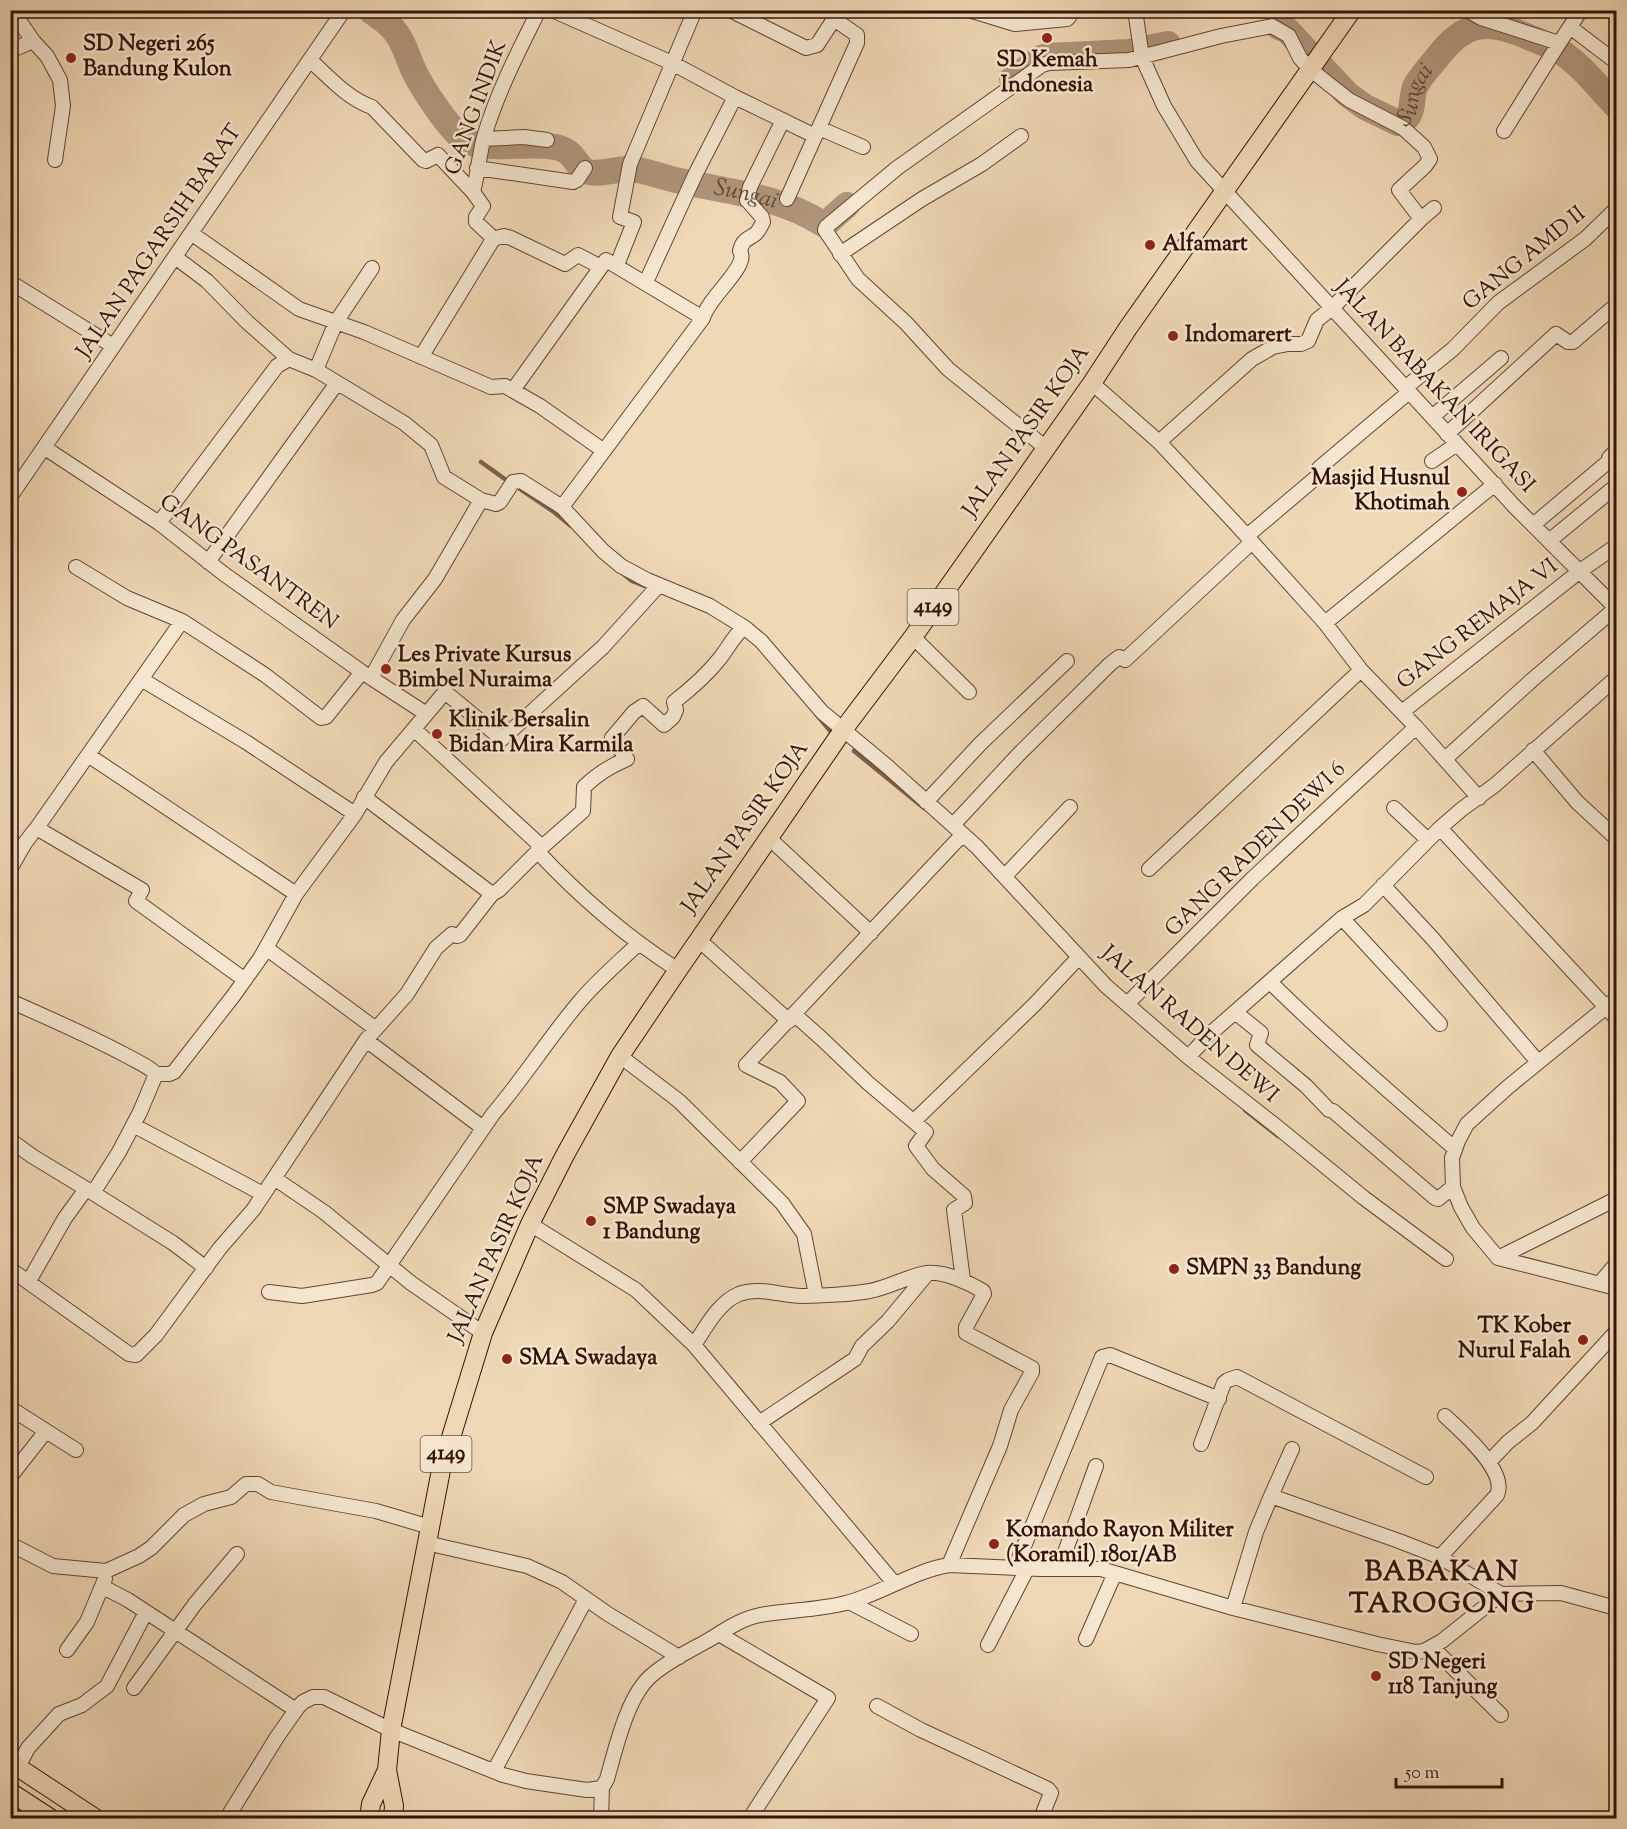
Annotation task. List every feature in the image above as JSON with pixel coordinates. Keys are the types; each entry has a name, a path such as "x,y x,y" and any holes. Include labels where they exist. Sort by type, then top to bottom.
{"main road":[{"name":"JALAN PASIR KOJA","path":"393,1818 394,1806 387,1770 391,1730 441,1470 483,1333 530,1224 565,1155 620,1056 678,970 843,730 913,636 1092,383 1128,328 1352,10"},
{"path":"14,1764 95,1818"},
{"name":"JALAN PASIR KOJA","path":"369,1818 371,1804 387,1770"},
{"path":"10,1792 29,1813 50,1818"}],"street":[{"path":"12,10 47,56 60,80 63,106 55,160"},
{"name":"JALAN PAGARSIH BARAT","path":"11,496 344,10"},
{"name":"GANG INDIK","path":"473,192 483,144 504,84 539,10"},
{"path":"552,10 672,63 783,120 863,147"},
{"path":"617,265 634,222 620,217 629,169 695,10"},
{"path":"730,10 806,48 817,45 833,20 857,35 858,38 787,199"},
{"path":"972,12 1006,16 1015,24 1067,19 1068,10"},
{"name":"JALAN BABAKAN IRIGASI","path":"1135,10 1138,55 1174,124 1197,161 1452,439 1533,525 1617,608"},
{"path":"1467,10 1555,49"},
{"path":"1504,131 1581,10"},
{"path":"1046,448 948,369 906,323 858,279 825,230 826,226 897,168 1042,65 1138,55 1272,26 1289,36 1300,58 1314,66 1349,100 1403,128 1424,147 1430,159 1399,190 1421,219"},
{"path":"1570,27 1617,62"},
{"path":"10,51 33,40"},
{"name":"GANG INDIK","path":"310,60 348,93 363,104 372,107 423,160 426,161 438,155 473,192"},
{"path":"646,282 694,175 735,97"},
{"path":"562,507 703,318 705,309 712,298 738,268 742,260 741,245 760,227 762,217 749,193 783,120"},
{"path":"840,254 922,199 982,164 1021,136"},
{"path":"483,144 524,137 547,140"},
{"path":"477,168 573,182 584,169"},
{"path":"473,192 483,206 476,217 476,222 498,237 565,264 578,255 601,267"},
{"path":"1159,442 1252,359 1273,347 1308,341 1317,320 1434,208"},
{"name":"GANG AMD II","path":"740,1162 798,1101 780,1082 746,1066 871,933 1018,754 1110,664 1119,657 1125,660 1249,539 1319,475 1318,468 1453,349 1498,303 1585,239 1617,209"},
{"path":"191,233 299,309 336,322 491,387 502,385 513,390 604,451"},
{"path":"421,357 498,237"},
{"path":"76,567 127,598 182,621 265,675 324,718 367,675 403,620 435,579 481,500 444,477 430,445 404,423 316,370 289,359 247,322 207,281 174,257"},
{"path":"513,390 606,260 703,318"},
{"path":"316,370 336,322 372,268"},
{"path":"10,282 113,346"},
{"path":"1432,461 1556,334 1568,342 1573,342 1617,305"},
{"path":"1432,417 1501,358"},
{"path":"159,523 277,366 289,359"},
{"path":"208,562 337,383"},
{"path":"1092,383 1159,442 1325,623 1361,670 1416,727 1479,798"},
{"name":"GANG PASANTREN","path":"45,448 159,523 208,562 367,675 425,713"},
{"path":"1533,525 1609,461 1609,458 1617,451"},
{"name":"JALAN RADEN DEWI","path":"481,500 496,504 500,502 513,482 521,481 562,507 603,551 621,566 710,606 744,627 761,641 822,712 958,829 1005,876 1106,986 1127,1005 1188,1057 1364,1198 1446,1259"},
{"path":"1325,623 1495,484"},
{"path":"1549,541 1617,486"},
{"name":"GANG REMAJA VI","path":"1402,712 1580,571 1617,546"},
{"path":"156,1074 174,1072 245,980 296,894 355,814 386,762 445,692 502,739 603,646 659,585"},
{"path":"1444,759 1617,608"},
{"path":"10,869 25,843 182,621"},
{"path":"10,1269 129,1354 136,1355 156,1335 253,1210 371,1034 407,994 436,948 453,934 459,935 492,894 583,811 584,787 595,776 609,766 627,759 612,738 634,712 642,706 664,725 673,717 676,710 674,702 699,683 744,627"},
{"path":"913,636 969,692"},
{"path":"926,802 980,744 1067,661"},
{"path":"1149,869 1361,670"},
{"path":"1188,1057 1209,1034 1342,918 1364,905 1462,808 1479,798 1617,678"},
{"path":"141,679 246,742 355,814"},
{"name":"GANG RADEN DEWI 6","path":"1127,1005 1253,878 1416,727"},
{"path":"415,729 540,849 572,888 638,944 678,970"},
{"path":"1533,750 1577,802 1617,838"},
{"path":"88,755 296,894"},
{"path":"364,797 492,894"},
{"path":"1005,876 1070,807"},
{"path":"1395,808 1428,840"},
{"path":"1440,828 1614,1008 1538,1062 1467,1124 1452,1158 1453,1187 1473,1228 1501,1260 1617,1288"},
{"path":"36,829 142,890 136,901 245,980"},
{"path":"769,838 871,933"},
{"path":"1383,885 1538,1062"},
{"path":"1342,918 1440,1024"},
{"path":"699,940 792,1018 822,1039 868,1083 926,1132 916,1146 933,1169 964,1196 965,1205 956,1207 954,1210 963,1280"},
{"path":"269,1293 302,1296 377,1283 483,1128 514,1090 550,1038 583,998 638,944"},
{"path":"266,948 483,1128"},
{"path":"914,1121 1035,1004 1079,957"},
{"path":"1270,982 1317,1029 1332,1039 1385,1090 1455,1149"},
{"path":"10,1001 90,1036 143,1064 156,1074"},
{"path":"1235,1012 1261,1033 1257,1045 1306,1086 1329,1110 1436,1198 1438,1199 1453,1187"},
{"path":"620,1056 679,1101 782,1203 804,1234 816,1295"},
{"path":"29,1281 66,1218 90,1191 133,1125 156,1074"},
{"path":"133,1125 263,1194"},
{"path":"10,1140 173,1243 206,1268"},
{"path":"274,1178 483,1333"},
{"path":"1498,1258 1617,1199"},
{"path":"530,1224 636,1290 694,1345 894,1583"},
{"path":"1600,1283 1617,1264"},
{"path":"694,1345 713,1316 731,1298 757,1290 801,1296 870,1291 929,1273 963,1280 983,1291 984,1294 966,1327 966,1333 1032,1368 1032,1372 1011,1410 1000,1446 949,1565"},
{"path":"759,1423 855,1359 862,1346 888,1321 929,1273"},
{"path":"1489,1462 1508,1442 1532,1423 1617,1332"},
{"path":"988,1645 1021,1568 1102,1357 1110,1355 1219,1399"},
{"path":"1201,1444 1224,1383 1228,1380 1242,1378 1426,1477"},
{"path":"10,1408 76,1450"},
{"path":"1440,1557 1477,1518 1499,1490 1497,1476 1489,1462 1445,1416"},
{"path":"10,1477 46,1431"},
{"path":"1233,1608 1256,1532 1292,1449"},
{"path":"1059,1569 1096,1466"},
{"path":"10,1544 53,1566 106,1571 134,1559 151,1548 184,1515 204,1504 231,1497 246,1484 258,1484 271,1492 376,1511 428,1535 527,1566 561,1582 679,1657"},
{"path":"1271,1496 1399,1540 1440,1557 1501,1594 1561,1593 1617,1608"},
{"path":"134,1688 210,1584 237,1554"},
{"path":"601,1818 602,1788 630,1711 651,1675 738,1622 758,1616 817,1609 849,1602 939,1566 1101,1569 1233,1608 1416,1652 1442,1641 1501,1594"},
{"path":"67,1650 87,1622 103,1587 106,1571"},
{"path":"1086,1639 1115,1573"},
{"path":"103,1587 176,1631 296,1710"},
{"path":"494,1771 586,1599"},
{"path":"849,1602 911,1634"},
{"path":"14,1764 59,1714 82,1705 107,1686 146,1612"},
{"path":"720,1634 827,1697 828,1700 750,1818"},
{"path":"1432,1647 1501,1715"},
{"path":"227,1818 296,1710 303,1702 313,1697 324,1698 391,1730 494,1771 526,1781 587,1790 602,1788"},
{"path":"877,1706 921,1730 1048,1789 1052,1793 1051,1798 1041,1818"}],"waterway":[{"name":"Sungai","path":"370,10 397,34 418,78 444,119 459,135 474,144 555,147 571,155 586,171 600,173 627,169 640,170 674,180 772,201 823,224 847,205"},
{"name":"Sungai","path":"1279,27 1287,30 1347,94 1365,107 1398,123 1408,117 1414,90 1420,78 1447,46 1467,30 1490,26 1516,32 1557,49 1582,70 1616,106"},
{"name":"Sungai","path":"1012,79 1047,56 1129,52 1168,44"},
{"path":"481,462 509,482"},
{"path":"514,485 571,526"},
{"path":"621,572 632,581 647,587"},
{"path":"817,715 831,732"},
{"path":"854,751 924,808"},
{"path":"1245,1110 1278,1136"}],"place":[{"name":"SD Kemah Indonesia","path":"1047,38"},
{"name":"SD Negeri 265 Bandung Kulon","path":"71,58"},
{"name":"Alfamart","path":"1150,245"},
{"name":"Indomarert","path":"1173,336"},
{"name":"Masjid Husnul Khotimah","path":"1462,492"},
{"name":"Les Private Kursus Bimbel Nuraima","path":"386,669"},
{"name":"Klinik Bersalin Bidan Mira Karmila","path":"437,734"},
{"name":"SMP Swadaya 1 Bandung","path":"591,1221"},
{"name":"SMPN 33 Bandung","path":"1174,1269"},
{"name":"TK Kober Nurul Falah","path":"1583,1340"},
{"name":"SMA Swadaya","path":"507,1359"},
{"name":"Komando Rayon Militer (Koramil) 1801/AB","path":"994,1544"},
{"name":"SD Negeri 118 Tanjung","path":"1376,1676"}],"district":[{"name":"BABAKAN TAROGONG","path":"1442,1589"}]}
